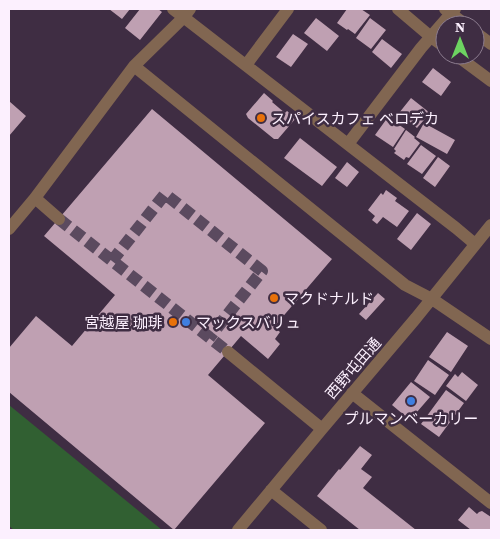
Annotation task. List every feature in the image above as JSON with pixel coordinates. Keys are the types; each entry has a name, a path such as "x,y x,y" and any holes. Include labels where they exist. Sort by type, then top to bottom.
{"street":[{"path":"173,9 187,13 246,65 475,244"},
{"path":"246,65 288,9"},
{"path":"398,9 435,40"},
{"path":"348,144 450,10"},
{"path":"9,228 35,198 134,66 187,13"},
{"path":"470,65 491,80"},
{"path":"134,66 405,285 432,299 491,339"},
{"path":"35,198 59,219"},
{"name":"西野屯田通","path":"238,530 432,299 491,225"},
{"path":"228,352 322,429"},
{"path":"352,392 491,503"},
{"path":"271,490 321,530"}],"green space":[{"path":"9,405 162,530 14,530 9,526"}],"building":[{"path":"109,9 130,9 122,19"},
{"path":"140,9 158,9 162,12 140,40 125,28"},
{"path":"347,9 361,9 370,15 355,34 337,23"},
{"path":"316,18 339,36 327,51 304,33"},
{"path":"370,18 386,30 371,49 356,38"},
{"path":"293,34 308,44 291,67 276,57"},
{"path":"382,39 402,54 391,68 372,52"},
{"path":"433,68 451,82 441,96 422,82"},
{"path":"264,93 285,113 287,111 296,118 278,139 274,139 248,118 246,114"},
{"path":"411,98 430,113 417,128 399,113"},
{"path":"9,101 26,116 9,136"},
{"name":"マックスバリュ","path":"152,109 332,259 274,327 280,332 275,339 280,344 268,359 241,336 208,375 265,423 174,530 9,392 9,348 36,316 72,346 115,295 44,236"},
{"path":"388,117 405,129 393,147 375,135"},
{"path":"424,123 455,140 447,154 416,137"},
{"path":"406,130 420,143 409,158 406,157 404,160 394,153 396,151 394,149"},
{"path":"300,138 337,167 322,186 284,158"},
{"path":"421,145 436,156 422,174 407,164"},
{"path":"438,157 450,166 435,187 423,178"},
{"path":"347,162 359,172 347,187 335,178"},
{"path":"386,190 397,198 395,201 409,211 397,227 383,217 377,224 372,220 375,216 368,210 381,193 383,195"},
{"path":"417,213 431,224 411,250 397,239"},
{"path":"378,293 385,299 366,320 359,314"},
{"path":"447,332 468,346 451,372 429,357"},
{"path":"428,360 449,375 435,395 414,381"},
{"path":"462,372 478,385 466,401 446,386 455,374 458,377"},
{"name":"プルマンベーカリー","path":"411,382 430,397 410,420 392,405"},
{"path":"446,390 464,403 439,437 421,424"},
{"path":"360,446 372,455 361,469 372,477 363,488 416,530 360,530 317,496"},
{"path":"469,507 477,514 482,511 491,517 491,530 471,530 458,520"}],"tunnel":[{"path":"112,261 165,194 262,271 209,338"},
{"path":"59,219 228,352"}],"place":[{"name":"スパイスカフェ ベロデカ","path":"261,118"},
{"name":"マクドナルド","path":"274,298"},
{"name":"宮越屋 珈琲","path":"173,322"},
{"name":"マックスバリュ","path":"186,322"},
{"name":"プルマンベーカリー","path":"411,401"}]}
